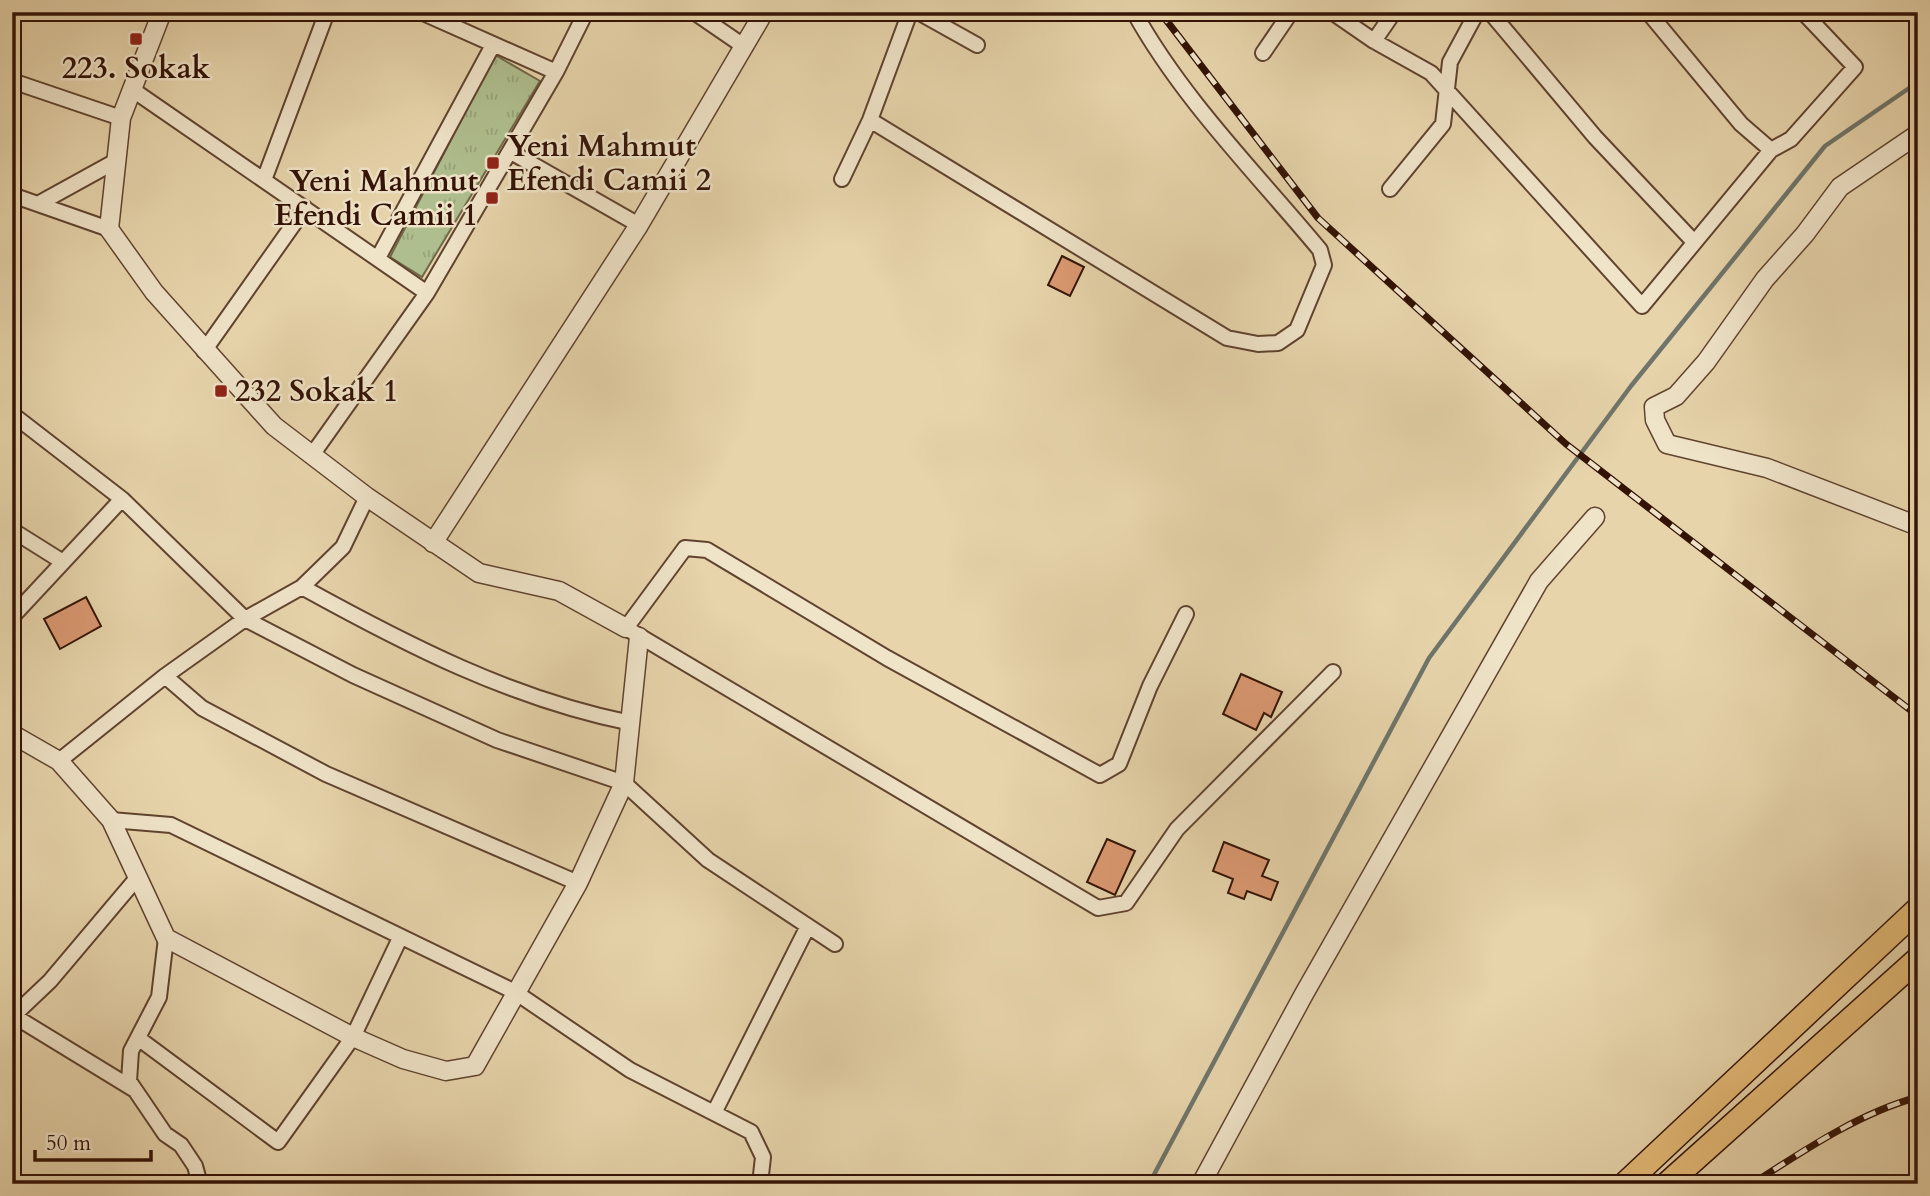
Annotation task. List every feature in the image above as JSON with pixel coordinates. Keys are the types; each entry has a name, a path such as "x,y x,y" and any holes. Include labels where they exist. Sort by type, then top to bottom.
{"highway":[{"path":"1625,1184 1918,909"},
{"path":"1667,1184 1918,959"}],"street":[{"path":"109,229 121,118 162,12"},
{"path":"264,180 327,12"},
{"path":"421,12 447,18 493,44 556,72"},
{"path":"312,455 427,293 511,152 586,12"},
{"path":"694,12 745,47"},
{"path":"433,543 639,225 764,12"},
{"path":"842,179 870,120 910,12"},
{"path":"918,12 977,45"},
{"path":"870,120 1227,338 1258,344 1278,343 1297,330 1324,265 1320,250 1202,109 1147,37 1134,12"},
{"path":"1264,53 1291,12"},
{"path":"1332,12 1374,41 1430,72 1447,94 1642,306 1771,150 1791,139 1855,67 1803,12"},
{"path":"1374,41 1394,12"},
{"path":"1390,189 1443,124 1450,62 1477,12"},
{"path":"1490,12 1595,137 1694,242"},
{"path":"1648,12 1741,124 1771,150"},
{"path":"379,258 493,44"},
{"path":"12,80 121,118"},
{"path":"134,90 427,293"},
{"path":"1918,134 1840,187 1805,234 1765,279 1706,362 1676,396 1654,407 1656,420 1667,444 1768,468 1918,526"},
{"path":"511,152 639,225"},
{"path":"38,204 117,161"},
{"path":"12,195 109,229 154,292 204,351 274,426 433,543 479,573 559,591 633,632 1098,908 1126,903 1177,829 1333,672"},
{"path":"204,351 305,208"},
{"path":"12,414 122,499 245,619 352,675 497,740 624,783 708,860 835,944"},
{"path":"59,761 165,676 245,619 302,587 343,547 367,497"},
{"path":"12,617 122,499"},
{"path":"1201,1184 1304,994 1539,581 1595,517"},
{"path":"12,530 63,562"},
{"path":"166,938 353,1037 403,1059 446,1071 475,1066 578,883 624,783 631,723 633,632 685,548 707,550 887,658 1100,775 1119,764 1150,686 1186,614"},
{"path":"302,587 378,628 486,680 577,712 631,723"},
{"path":"165,676 202,708 326,774 578,883"},
{"path":"12,734 59,761 111,820 166,938 159,997 131,1051 129,1081 165,1134 181,1145 195,1166 200,1184"},
{"path":"111,820 171,825 515,992 630,1070 751,1132 763,1157 760,1184"},
{"path":"136,1091 13,1016 50,981 137,878"},
{"path":"714,1113 808,926"},
{"path":"138,1038 278,1142 353,1037 400,938"}],"green space":[{"path":"495,55 540,81 422,277 390,257"}],"building":[{"path":"1062,256 1084,267 1070,296 1048,285"},
{"path":"86,597 101,626 60,649 44,619"},
{"path":"1241,674 1282,692 1271,717 1264,713 1256,730 1223,714"},
{"path":"1107,839 1135,851 1115,895 1087,882"},
{"path":"1224,842 1269,860 1262,876 1278,882 1271,900 1247,891 1244,899 1228,893 1233,879 1213,871"}],"waterway":[{"path":"1149,1184 1429,658 1631,386 1825,146 1918,82"}],"railway":[{"path":"1160,12 1318,218 1566,444 1918,716"},
{"path":"1752,1184 1853,1123 1918,1097"}],"place":[{"name":"223. Sokak","path":"136,39"},
{"name":"Yeni Mahmut Efendi Camii 2","path":"493,163"},
{"name":"Yeni Mahmut Efendi Camii 1","path":"492,198"},
{"name":"232 Sokak 1","path":"221,391"}]}
